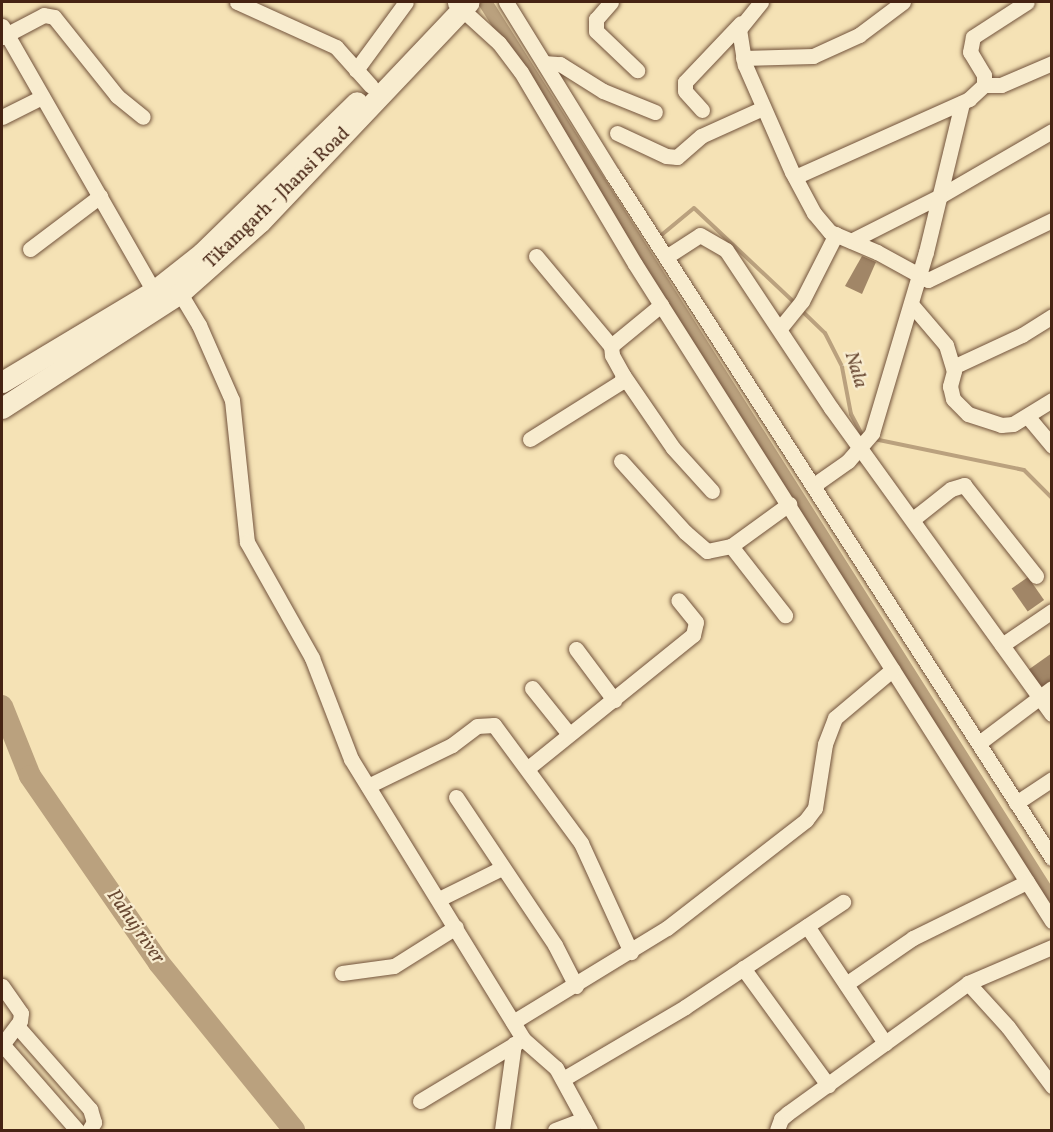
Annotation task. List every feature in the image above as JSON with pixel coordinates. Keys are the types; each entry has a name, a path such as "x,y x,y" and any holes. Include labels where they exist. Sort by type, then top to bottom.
{"street":[{"path":"237,2 336,47 371,86"},
{"path":"356,69 406,2"},
{"path":"506,2 1052,858"},
{"path":"611,2 596,19 596,31 637,70"},
{"path":"702,110 685,91 685,82 761,2"},
{"path":"743,58 813,56 859,35 903,2"},
{"path":"984,85 984,75 970,52 973,37 1027,2"},
{"path":"2,382 154,291 175,285 371,86 461,4 499,43 520,72 661,305 1052,921"},
{"name":"Tikamgarh - Jhansi Road","path":"2,408 260,222 461,4"},
{"path":"143,117 117,96 54,17 44,15 3,33 154,291"},
{"path":"741,23 738,40 763,108 814,213 836,234 928,280 1052,220"},
{"path":"544,63 560,64 603,91 655,112"},
{"path":"795,177 962,103 984,85 1001,85 1051,65"},
{"path":"2,117 42,97"},
{"path":"814,485 867,442 911,304 962,103"},
{"path":"617,133 666,156 677,157 701,136 763,108"},
{"path":"851,241 940,196 1052,131"},
{"path":"30,249 100,196"},
{"path":"781,327 797,307 836,234"},
{"path":"663,251 700,235 707,236 726,249 867,442 913,519 1002,645 1046,693 1052,714"},
{"path":"536,256 611,346 612,355 623,375 673,448 711,491"},
{"path":"175,285 232,400 247,542 312,658 351,759 513,1022 519,1041 502,1131"},
{"path":"911,304 946,345 953,367 953,399 968,414 1001,425 1028,417 1052,400"},
{"path":"611,346 661,305"},
{"path":"953,367 1022,335 1052,316"},
{"path":"530,439 615,386 623,375"},
{"path":"1028,417 1052,446"},
{"path":"621,461 698,544 717,552 730,546 789,504"},
{"path":"913,519 951,489 964,485 1036,576"},
{"path":"730,546 784,615"},
{"path":"528,768 693,635 696,622 678,600"},
{"path":"1002,645 1052,611"},
{"path":"576,649 614,700"},
{"path":"513,1022 631,952 806,820 815,808 825,744 835,718 892,670"},
{"path":"532,688 569,734"},
{"path":"979,743 1046,693"},
{"path":"368,786 452,745 485,724 494,725 505,736 581,843 631,952"},
{"path":"1016,802 1052,779"},
{"path":"456,797 555,945 576,986"},
{"path":"439,899 502,868"},
{"path":"846,984 913,939 1027,882"},
{"path":"563,1079 743,968 843,902"},
{"path":"807,926 885,1043"},
{"path":"342,974 394,966 456,927"},
{"path":"777,1131 782,1119 968,983 1052,947"},
{"path":"743,968 828,1085"},
{"path":"968,983 1008,1027 1052,1086"},
{"path":"2,986 21,1013 17,1026 2,1045 77,1131"},
{"path":"17,1026 90,1109 94,1122 89,1131"},
{"path":"519,1041 556,1068 587,1125 555,1131"},
{"path":"420,1101 519,1041"}],"building":[{"path":"862,256 876,262 862,294 845,286"},
{"path":"1028,577 1044,600 1028,611 1012,588"},
{"path":"1052,653 1052,680 1040,688 1028,670"}],"waterway":[{"path":"485,2 1052,900"},
{"name":"Nala","path":"659,237 694,208 796,304"},
{"name":"Nala","path":"801,310 825,333 842,367 851,414 863,437"},
{"name":"Nala","path":"874,439 1024,470 1052,498"},
{"name":"Pahuj river","path":"2,706 30,776 159,963 294,1130"}]}
